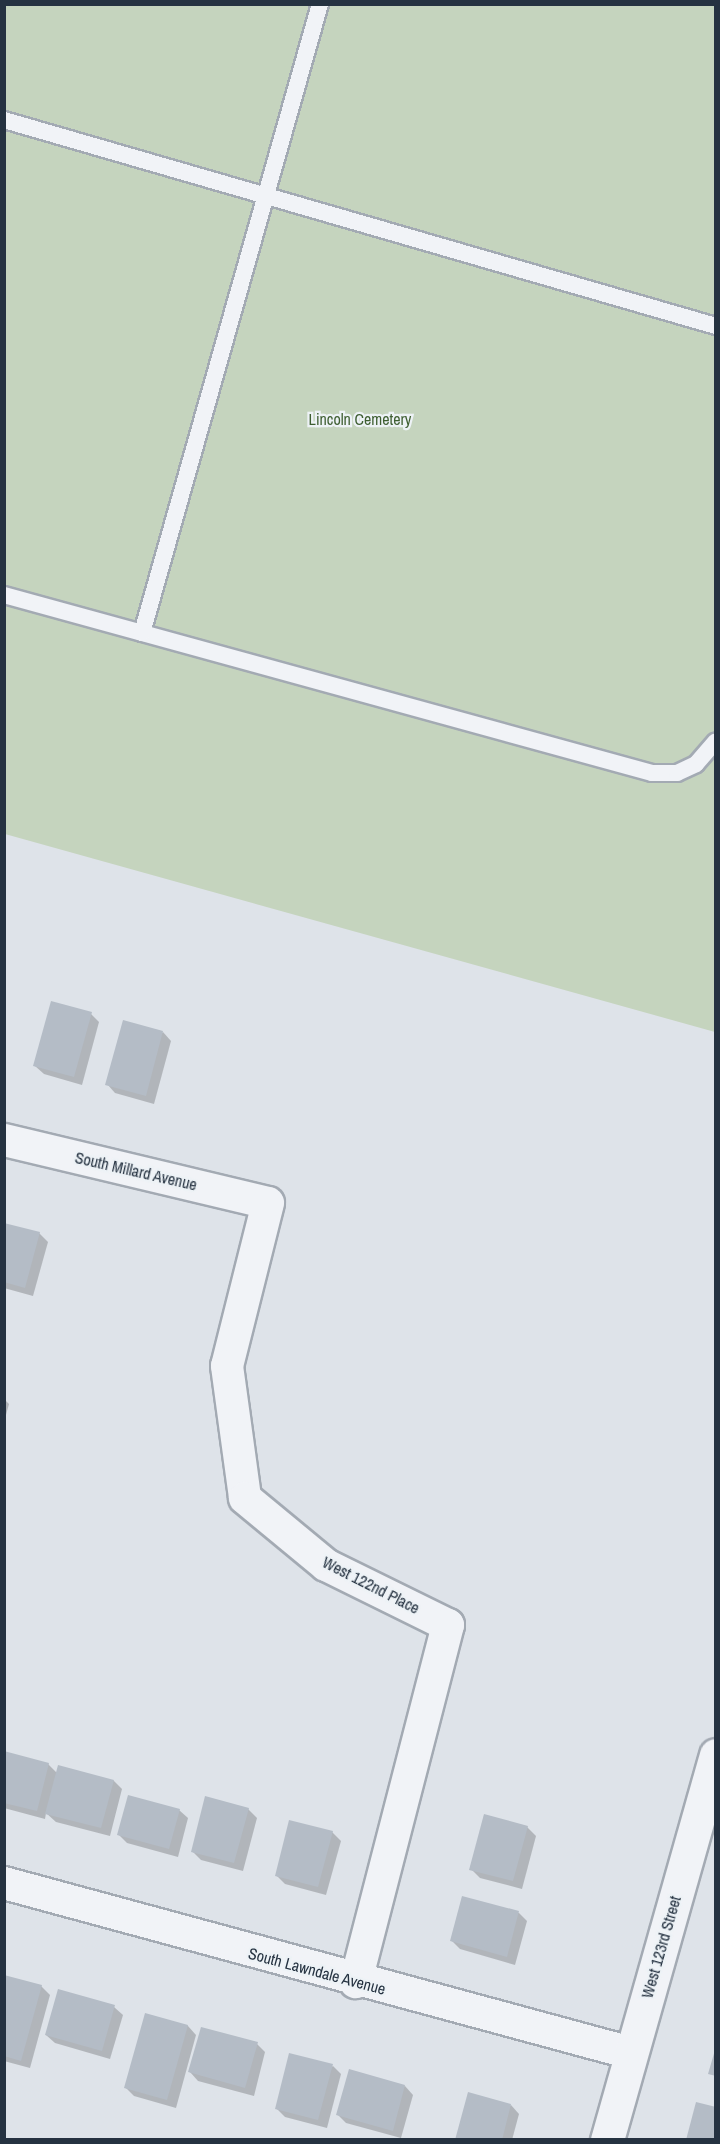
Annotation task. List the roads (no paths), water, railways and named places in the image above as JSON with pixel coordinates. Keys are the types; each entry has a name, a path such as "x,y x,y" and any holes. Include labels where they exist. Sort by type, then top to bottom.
{"street":[{"name":"South Millard Avenue","path":"4,1140 268,1203"},
{"name":"West 122nd Place","path":"268,1203 227,1366 244,1498 326,1565 448,1625 356,1982"},
{"name":"West 123rd Street","path":"607,2139 716,1755"},
{"name":"South Lawndale Avenue","path":"4,1882 356,1982 631,2053"}],"lane":[{"path":"142,633 320,4"},
{"path":"4,120 716,326"},
{"path":"4,595 652,774 677,773 696,764 716,741"}],"park label":[{"name":"Lincoln Cemetery","path":"360,419"}]}
